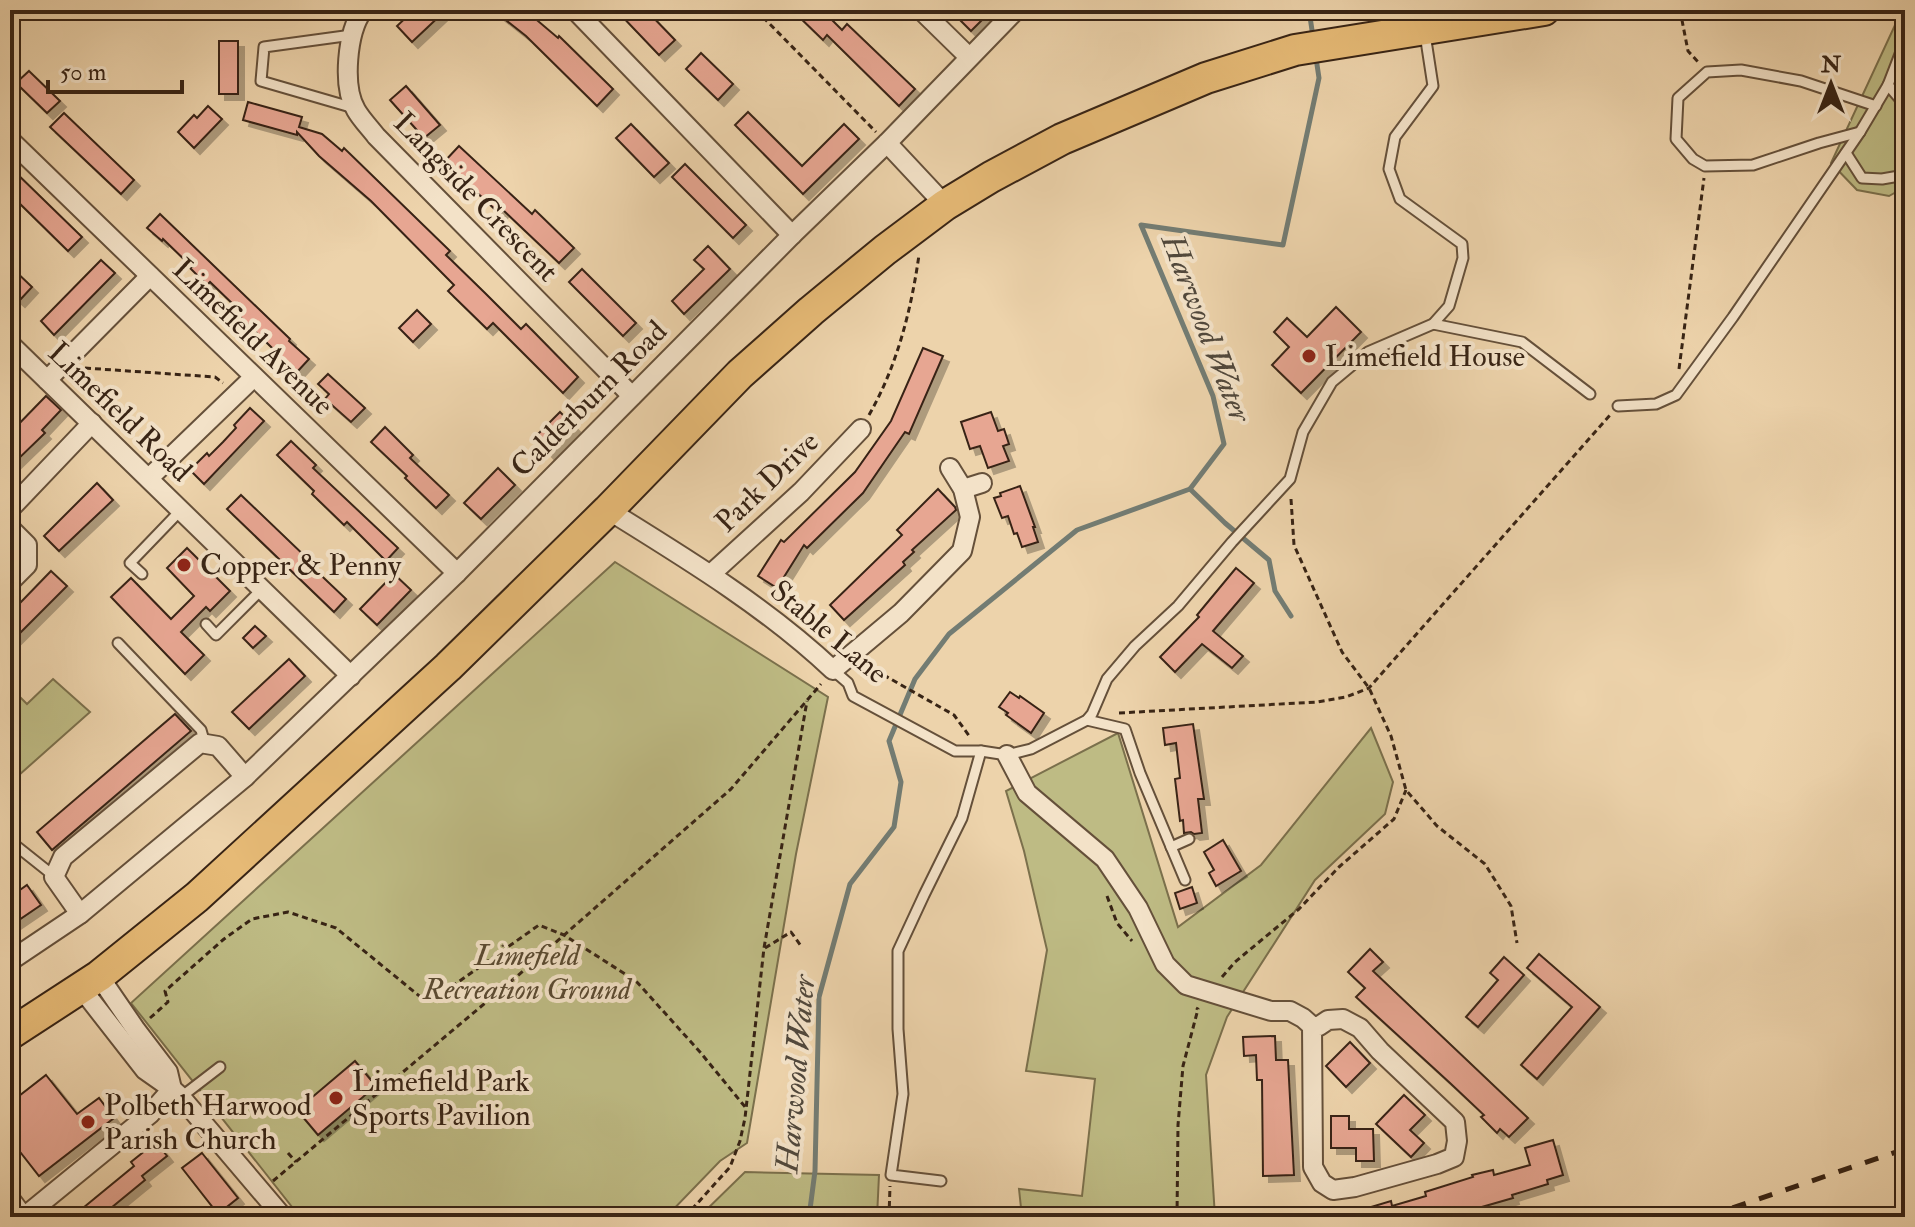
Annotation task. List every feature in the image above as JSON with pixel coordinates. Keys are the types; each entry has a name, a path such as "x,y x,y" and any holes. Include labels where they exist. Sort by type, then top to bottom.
{"main road":[{"path":"10,1034 90,982 197,897 448,667 608,510 740,374 823,301 945,205 1062,139 1206,78 1295,50 1544,10"}],"street":[{"name":"Langside Crescent","path":"363,10 352,35 347,64 355,109 376,136 632,396"},
{"path":"575,10 792,235"},
{"path":"921,10 969,57"},
{"name":"Calderburn Road","path":"10,961 80,914 245,777 457,573 1016,10"},
{"name":"Limefield Avenue","path":"10,140 457,573"},
{"path":"887,143 945,205"},
{"path":"47,380 150,276"},
{"name":"Limefield Road","path":"13,353 92,423 351,676"},
{"path":"149,478 254,377"},
{"path":"10,509 92,423"},
{"name":"Park Drive","path":"711,574 801,492 861,429"},
{"path":"833,670 901,613 962,551 970,517 963,489 950,468"},
{"path":"963,489 982,483"},
{"name":"Stable Lane","path":"608,510 711,574 806,644 833,670"},
{"path":"10,528 27,545 27,565 10,582"},
{"path":"80,914 54,877 63,857 200,743 218,746 245,777"},
{"path":"1007,755 1027,793 1105,859 1138,908 1165,964 1186,985 1271,1011 1290,1011 1312,1026 1343,1019 1360,1028 1455,1122 1457,1141 1454,1157 1355,1187 1333,1190 1322,1183 1313,1167 1312,1026"},
{"path":"90,982 136,1030 168,1072 177,1093"},
{"path":"90,982 145,1070 177,1093 283,1217"},
{"path":"26,1216 177,1093"}],"lane":[{"path":"1185,880 1125,729 1090,717 1107,679 1135,646 1178,606 1290,479 1303,432 1332,382 1368,352 1433,324 1449,306 1463,258 1462,244 1400,199 1389,169 1395,137 1433,86 1425,29"},
{"path":"352,35 264,47 261,81 355,109"},
{"path":"1618,406 1656,404 1676,395 1860,132 1888,85 1905,41"},
{"path":"1860,132 1753,165 1705,166 1693,159 1676,139 1678,98 1707,72 1741,70 1801,81 1876,106"},
{"path":"1888,85 1905,105"},
{"path":"1846,153 1862,178 1905,175"},
{"path":"1433,324 1522,342 1590,394"},
{"name":"Limefield Road","path":"142,574 130,563 181,510"},
{"path":"206,624 216,635 262,589"},
{"path":"118,643 201,730 205,744"},
{"name":"Stable Lane","path":"833,670 848,683 853,696 955,751 1007,755 1031,749 1090,717"},
{"path":"941,1181 891,1175 903,1094 898,1029 898,951 962,818 981,751"},
{"path":"1171,847 1189,839"},
{"path":"10,841 54,877"},
{"path":"177,1093 220,1067"},
{"path":"10,1191 26,1216"}],"path":[{"path":"756,10 887,143"},
{"path":"1680,10 1688,51 1707,72"},
{"path":"1676,395 1705,166"},
{"path":"861,429 897,355 919,257 921,223"},
{"path":"68,360 89,370 215,377 238,392"},
{"path":"1090,717 1317,702 1346,697 1369,688 1618,406"},
{"path":"1290,479 1294,545 1342,652 1369,688 1391,736 1406,790 1437,826 1485,864 1511,906 1517,943"},
{"name":"Stable Lane","path":"867,665 954,715 981,751"},
{"path":"261,1191 564,935 731,789 833,670"},
{"path":"685,1217 730,1167 740,1141 764,948 807,700"},
{"path":"1209,992 1235,962 1299,909 1339,867 1394,819 1406,790"},
{"path":"1107,896 1117,923 1135,944"},
{"path":"136,1030 168,1002 165,991 252,919 288,912 336,928 423,999 437,997 539,925 564,935 636,981 746,1108"},
{"path":"764,948 791,932 801,946"},
{"path":"1177,1217 1178,1125 1183,1066 1198,1009 1188,1005"},
{"path":"288,1153 296,1162"},
{"path":"889,1217 891,1175"}],"green space":[{"path":"1902,10 1905,10 1905,187 1889,196 1857,190 1831,163"},
{"name":"Limefield Recreation Ground","path":"615,562 828,697 796,854 747,1143 720,1161 666,1217 300,1217 131,1003"},
{"path":"53,679 90,712 10,783 10,698 16,693 27,704"},
{"path":"1371,728 1393,782 1385,814 1315,880 1227,1017 1206,1075 1215,1217 1022,1217 1019,1189 1082,1196 1095,1079 1026,1071 1047,950 1024,851 1006,791 1118,733 1178,927 1261,865"},
{"path":"745,1172 879,1175 877,1217 699,1217"}],"building":[{"path":"414,10 446,10 412,42 397,26"},
{"path":"493,10 525,10 559,36 613,89 597,106 526,36"},
{"path":"616,10 646,10 675,40 659,55"},
{"path":"792,10 822,10 842,30 847,24 915,89 899,106 827,35 823,40"},
{"path":"950,10 992,10 971,31"},
{"path":"219,41 238,41 238,94 219,94"},
{"path":"701,53 733,84 718,100 686,69"},
{"path":"29,71 60,101 47,113 16,83"},
{"path":"406,86 440,125 424,138 390,100"},
{"path":"248,102 302,117 299,127 322,134 342,151 344,148 450,251 446,255 521,329 526,324 578,377 563,393 493,323 487,329 448,291 454,285 297,132 297,135 243,120"},
{"path":"208,106 222,119 194,148 178,132"},
{"path":"748,112 802,166 844,124 859,139 803,194 735,125"},
{"path":"64,113 134,180 121,194 50,127"},
{"path":"631,124 669,163 654,177 616,138"},
{"path":"459,146 532,214 535,210 574,248 559,263 503,210 500,214 444,162"},
{"path":"685,164 746,225 733,238 672,177"},
{"path":"10,167 82,237 68,251 10,194"},
{"path":"160,214 309,359 297,372 235,312 238,309 210,282 207,285 163,239 147,228"},
{"path":"708,246 730,269 684,314 672,301 704,269 694,260"},
{"path":"101,260 115,273 54,335 41,321"},
{"path":"10,266 32,287 19,301 10,293"},
{"path":"582,269 636,323 623,336 569,282"},
{"name":"Limefield House","path":"1336,307 1361,332 1301,393 1272,365 1289,347 1274,332 1287,318 1307,337"},
{"path":"417,310 431,324 413,342 399,328"},
{"path":"923,348 943,356 909,434 905,432 863,493 807,548 804,545 777,588 758,576 781,540 784,542 855,472 891,421"},
{"path":"328,374 365,408 351,422 325,399 329,394 318,384"},
{"path":"46,396 61,410 42,430 45,433 10,467 10,433"},
{"path":"250,408 264,421 204,484 190,470 223,442"},
{"path":"560,412 574,426 548,453 534,438"},
{"path":"991,412 998,431 1004,429 1009,444 1003,446 1009,461 988,468 980,446 970,449 961,422"},
{"path":"385,427 413,455 410,458 449,495 436,508 371,442"},
{"path":"291,441 316,465 313,468 398,548 386,561 347,522 344,525 312,494 314,491 277,455"},
{"path":"498,468 515,485 481,519 464,503"},
{"path":"97,483 113,500 59,551 44,536"},
{"path":"1020,486 1038,542 1022,547 1008,516 1002,518 994,498"},
{"path":"938,489 956,510 912,550 914,552 903,562 905,565 844,620 830,605 902,535 897,530"},
{"path":"241,495 346,599 334,612 227,509"},
{"path":"187,548 230,591 210,611 206,607 181,632 204,655 185,674 111,597 131,578 171,619 194,596 167,568"},
{"path":"1236,568 1254,583 1213,631 1243,656 1232,668 1202,644 1175,672 1160,657 1199,617 1197,615"},
{"path":"51,571 67,586 10,643 10,610"},
{"path":"394,574 411,590 377,625 360,609"},
{"path":"255,626 266,636 253,648 243,638"},
{"path":"289,659 305,676 249,729 232,712"},
{"path":"1010,692 1044,713 1031,733 999,707"},
{"path":"175,714 191,731 52,850 37,832"},
{"path":"1193,724 1204,799 1198,799 1202,833 1194,834 1184,833 1183,820 1180,821 1175,779 1180,778 1176,743 1165,745 1163,728"},
{"path":"1223,840 1241,871 1216,886 1209,873 1214,870 1204,852"},
{"path":"27,885 41,905 10,926 10,897"},
{"path":"1192,887 1197,903 1180,909 1175,893"},
{"path":"1370,949 1383,962 1373,971 1528,1118 1509,1137 1500,1129 1497,1133 1481,1117 1484,1115 1356,997 1365,988 1348,972"},
{"path":"1539,954 1600,1007 1537,1079 1521,1065 1572,1007 1527,968"},
{"path":"1504,957 1524,975 1478,1027 1466,1017 1498,980 1490,973"},
{"path":"1275,1036 1276,1060 1288,1060 1294,1175 1263,1176 1262,1080 1257,1080 1256,1055 1244,1056 1243,1037"},
{"path":"1350,1042 1370,1063 1346,1087 1326,1066"},
{"name":"Limefield Park Sports Pavilion","path":"355,1061 376,1086 318,1135 297,1110"},
{"name":"Polbeth Harwood Parish Church","path":"46,1075 77,1114 99,1098 114,1118 39,1176 10,1139 10,1103"},
{"path":"1404,1095 1425,1115 1410,1130 1424,1143 1411,1157 1376,1124"},
{"path":"1331,1116 1349,1116 1349,1129 1373,1129 1374,1161 1356,1161 1356,1148 1331,1148"},
{"path":"1553,1140 1563,1175 1547,1180 1548,1184 1512,1195 1513,1198 1447,1217 1351,1217 1351,1213 1391,1201 1392,1206 1426,1196 1425,1192 1472,1175 1493,1170 1494,1175 1530,1165 1525,1148"},
{"path":"156,1142 167,1156 142,1176 145,1180 100,1217 72,1217 134,1166 131,1162"},
{"path":"202,1153 238,1198 218,1214 182,1168"}],"waterway":[{"name":"Harwood Water","path":"1309,10 1313,37"},
{"name":"Harwood Water","path":"809,1217 815,1171 819,997 850,884 894,827 901,782 889,741 915,679 949,634 1077,530 1190,489 1224,444 1213,396 1141,225 1283,245 1319,78 1316,58"},
{"path":"1190,489 1269,560 1275,591 1291,616"}],"railway":[{"path":"1706,1217 1905,1149"}],"place":[{"name":"Limefield House","path":"1309,356"},
{"name":"Copper & Penny","path":"184,565"},
{"name":"Limefield Park Sports Pavilion","path":"336,1098"},
{"name":"Polbeth Harwood Parish Church","path":"88,1122"}]}
